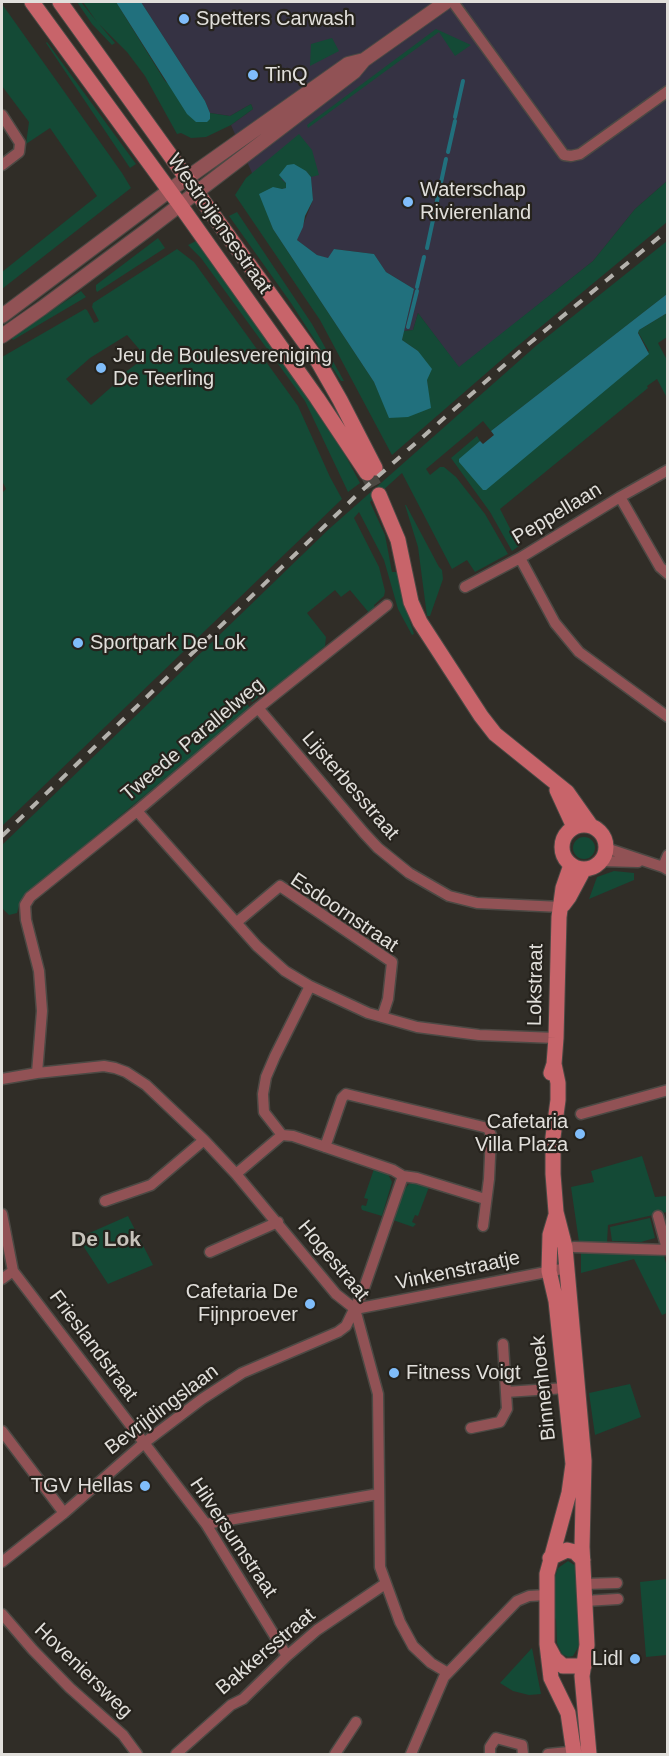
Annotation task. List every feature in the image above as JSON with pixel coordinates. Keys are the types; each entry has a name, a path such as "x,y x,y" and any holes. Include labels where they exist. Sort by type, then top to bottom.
{"main road":[{"name":"Westroijensestraat","path":"32,2 371,470 326,374 60,2"},
{"path":"382,492 398,540 411,602 420,622 495,734 571,796 591,826 601,834 604,854 592,868 577,867 565,859 561,846 566,834 574,827 591,826"},
{"path":"546,775 563,801 574,827"},
{"name":"Lokstraat","path":"554,1064 558,931 561,907 569,897 577,867"},
{"name":"Binnenhoek","path":"554,1064 547,1100 553,1137 556,1212 565,1247 584,1461 583,1560 587,1646 582,1687 581,1752"},
{"name":"Binnenhoek","path":"556,1212 550,1235 549,1270 556,1300 573,1464 572,1481 542,1595 551,1678 568,1713 581,1752"},
{"path":"550,1558 567,1550 575,1552 583,1560"},
{"path":"547,1644 555,1659 563,1666 584,1666"}],"street":[{"path":"2,336 198,192 354,72 364,60 446,2"},
{"path":"453,2 564,155 580,154 668,91"},
{"path":"2,316 187,177 348,64 364,60"},
{"path":"2,165 19,152 20,143 3,121"},
{"name":"Peppellaan","path":"465,587 520,558 668,470"},
{"path":"620,497 660,567 668,574"},
{"path":"520,558 555,623 579,652 668,717"},
{"name":"Tweede Parallelweg","path":"37,1073 42,1011 39,971 26,920 25,905 30,897 137,811 258,708 387,606"},
{"name":"Lijsterbesstraat","path":"258,708 364,833 408,873 449,896 477,903 561,907"},
{"path":"137,811 271,959 285,971 310,986 348,1004 417,1027 453,1033 556,1038"},
{"path":"604,854 662,866 668,855"},
{"name":"Esdoornstraat","path":"237,922 280,886 392,962 388,999 382,1017"},
{"path":"282,1135 263,1108 264,1087 275,1056 310,986"},
{"name":"Hogestraat","path":"2,1079 104,1066 115,1068 146,1085 236,1174 336,1294 355,1309 378,1394 380,1567 400,1622 413,1646 430,1663 448,1673"},
{"path":"581,1114 668,1090"},
{"path":"326,1147 342,1098 346,1094 486,1128 491,1135 489,1179 483,1226"},
{"path":"236,1174 282,1135 293,1136 393,1170 403,1176 417,1178 485,1199"},
{"path":"105,1201 152,1185 204,1140"},
{"name":"Bevrijdingslaan","path":"2,1562 64,1513 144,1443 202,1399 242,1373 338,1332 346,1326 367,1281 403,1176"},
{"path":"2,1214 13,1271 2,1279"},
{"path":"574,1247 667,1249 658,1216"},
{"path":"210,1252 278,1222"},
{"name":"Vinkenstraatje","path":"355,1309 567,1268"},
{"name":"Frieslandstraat","path":"13,1271 144,1443"},
{"path":"471,1428 500,1422 507,1410 503,1344"},
{"path":"506,1392 566,1388"},
{"path":"2,1431 64,1513"},
{"name":"Hilversumstraat","path":"144,1443 206,1524 287,1656"},
{"path":"206,1524 378,1494"},
{"path":"584,1584 617,1583"},
{"name":"Bakkersstraat","path":"176,1755 231,1705 243,1699 317,1630 385,1584"},
{"path":"411,1755 444,1677 516,1601 529,1596 542,1595"},
{"path":"585,1600 618,1599"},
{"name":"Hoveniersweg","path":"2,1614 70,1688 123,1735 137,1755"},
{"path":"334,1755 356,1722"},
{"path":"490,1755 490,1747 496,1738 522,1745 523,1755"},
{"path":"548,1755 581,1752"}],"shaded area":[{"path":"141,2 667,2 667,181 635,209 593,261 459,368 418,313 413,330 404,331 414,289 386,272 374,254 335,249 329,259 317,255 297,240 313,200 311,177 306,171 286,183 286,188 282,189 259,183 252,173 231,125 253,109 251,104 230,116 210,113 205,101"}],"green space":[{"path":"77,2 81,2 97,22 83,2 116,2 165,81 210,119 210,113 230,116 251,104 253,109 231,125 206,137 191,138 181,133 177,134 145,76 127,52 99,24 115,43 112,45 92,24"},
{"path":"2,4 131,188 2,289 2,272 97,196 50,128 26,144 29,122 2,86"},
{"path":"436,29 471,45 455,56 439,32 308,128 307,125"},
{"path":"332,38 339,51 310,66 311,44"},
{"path":"47,42 136,164 130,168"},
{"path":"299,134 312,150 319,175 311,177 306,171 281,179 286,183 286,188 282,189 265,206 273,229 374,382 390,418 430,408 427,380 418,351 402,340 404,331 413,330 418,313 459,367 593,261 635,209 667,181 667,222 514,349 392,455 320,320 235,195 246,178"},
{"path":"237,212 312,324 344,381 341,381 291,303 229,216"},
{"path":"158,238 165,248 97,292 96,285"},
{"path":"198,240 335,436 360,483 348,492 305,401 201,258 188,245"},
{"path":"667,241 667,294 491,431 483,421 426,469 430,475 440,467 444,467 456,477 485,514 508,554 475,572 467,560 452,569 402,473 370,502 385,535 392,572 400,572 406,609 414,634 412,635 398,609 384,560 359,512 354,518 379,567 385,591 384,596 374,605 375,609 370,614 350,590 341,597 335,590 307,613 326,637 325,646 263,698 261,695 252,702 247,695 243,698 250,708 31,890 20,902 17,913 9,915 2,908 2,845 329,529 537,345"},
{"name":"Sportpark De Lok","path":"177,249 194,262 298,406 342,499 2,826 2,493 6,489 2,481 2,357 85,309 94,323 99,321 92,307 93,303","holes":["127,335 146,357 124,373 125,375 91,405 66,379 90,358"]},
{"path":"81,291 86,297 13,340 11,337"},
{"path":"667,313 667,337 658,343 667,360 667,398 657,379 500,509 519,546 512,551 490,512 451,458 477,436 480,441 460,459 649,351 638,332"},
{"path":"405,505 442,570 443,579 430,616 427,616 418,547"},
{"path":"580,837 588,837 595,844 595,852 588,859 580,859 573,852 573,844"},
{"path":"614,871 634,873 634,880 589,899 597,877"},
{"path":"642,1156 655,1197 667,1196 667,1212 608,1225 607,1243 579,1242 571,1187 594,1182 591,1171"},
{"path":"374,1169 388,1174 392,1182 382,1216 362,1210 361,1207 366,1206 368,1199 364,1198"},
{"path":"415,1183 429,1187 418,1216 415,1215 412,1222 416,1224 413,1227 393,1220 402,1192 409,1184"},
{"path":"128,1216 153,1265 108,1284 78,1238"},
{"path":"650,1218 655,1238 641,1242 612,1241 610,1227"},
{"path":"581,1251 663,1252 667,1267 667,1313 662,1315 634,1259 581,1273"},
{"path":"630,1384 641,1417 595,1435 589,1393"},
{"path":"568,1561 576,1566 580,1644 573,1656 568,1657 562,1654 557,1643 556,1620 551,1612 552,1586 558,1568"},
{"path":"667,1579 667,1655 646,1657 640,1582"},
{"path":"532,1648 541,1694 529,1695 513,1691 500,1683"}],"water":[{"path":"116,2 141,2 205,101 210,113 210,119 207,122 196,122 187,114"},
{"path":"294,164 311,177 313,200 297,240 317,255 328,258 334,249 374,254 386,272 414,289 402,340 418,351 432,369 427,380 431,408 408,417 389,418 374,382 273,229 259,194 273,187 286,188 286,183 279,175 287,165"},
{"path":"667,294 667,313 639,330 638,333 649,354 486,490 483,490 459,462 459,459 480,441 483,444 494,435 491,431"}],"waterway":[{"path":"455,117 463,81"},
{"path":"448,152 455,121"},
{"path":"427,248 446,159"},
{"path":"417,287 424,257"},
{"path":"408,327 417,291"}],"tunnel":[{"path":"367,473 379,495"}],"railway":[{"path":"2,836 359,493 525,347 668,230"}],"place":[{"name":"Spetters Carwash","path":"184,19"},
{"name":"TinQ","path":"253,75"},
{"name":"Waterschap Rivierenland","path":"408,202"},
{"name":"Jeu de Boulesvereniging De Teerling","path":"101,368"},
{"name":"Sportpark De Lok","path":"78,643"},
{"name":"Cafetaria Villa Plaza","path":"580,1134"},
{"name":"Cafetaria De Fijnproever","path":"310,1304"},
{"name":"Fitness Voigt","path":"394,1373"},
{"name":"TGV Hellas","path":"145,1486"},
{"name":"Lidl","path":"635,1659"}],"district":[{"name":"De Lok","path":"106,1240"}]}
